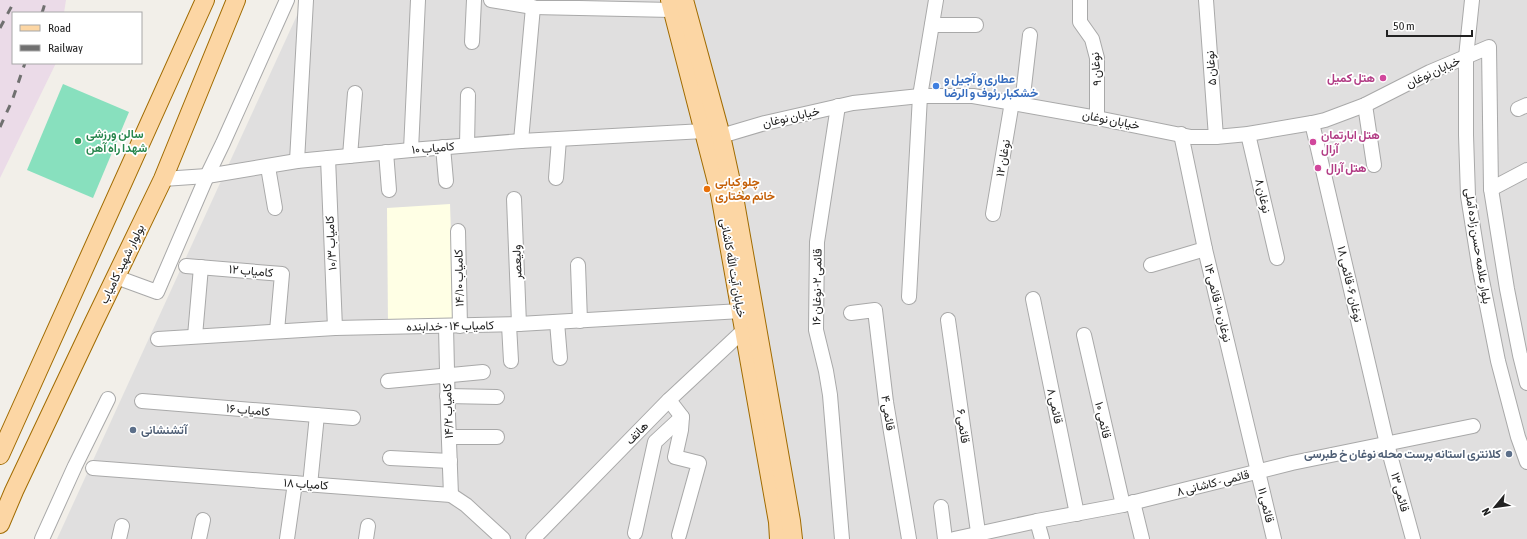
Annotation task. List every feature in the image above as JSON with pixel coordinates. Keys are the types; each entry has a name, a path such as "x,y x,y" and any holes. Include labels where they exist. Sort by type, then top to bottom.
{"main road":[{"path":"0,455 205,0"},
{"name":"بولوار شهید کامیاب","path":"0,524 7,488 116,277 164,179 236,0"},
{"name":"خیابان آیت الله کاشانی","path":"675,3 712,133 733,191 750,330 780,539"},
{"name":"خیابان آیت الله کاشانی","path":"712,133 720,194 741,311 750,330 791,521 793,539"}],"street":[{"path":"116,277 157,292 207,176 287,0"},
{"path":"297,162 306,0"},
{"path":"411,150 418,0"},
{"path":"472,42 473,0"},
{"path":"491,0 532,7 675,3"},
{"path":"909,297 920,96 936,0"},
{"name":"نوغان ۹","path":"1080,0 1080,22 1092,39 1097,58 1097,118"},
{"name":"نوغان ۵","path":"1206,0 1216,137"},
{"name":"بلوار علامه حسن زاده آملی","path":"1472,0 1466,57 1468,196 1479,265 1498,361 1518,437 1527,462"},
{"path":"521,141 532,7"},
{"path":"932,24 976,25"},
{"name":"نوغان ۱۲","path":"993,214 1030,35"},
{"name":"خیابان نوغان","path":"712,133 765,123 838,106 920,96 973,96 1097,118 1191,137 1216,137 1248,134 1312,123 1365,105 1466,57 1489,48"},
{"name":"بلوار علامه حسن زاده آملی","path":"1489,48 1491,189 1518,348 1527,382"},
{"path":"350,156 355,93"},
{"path":"467,145 468,95"},
{"path":"1365,105 1374,165"},
{"name":"قائمی ۲- نوغان ۱۶","path":"838,106 818,242 816,330 826,371 830,396 842,539"},
{"name":"نوغان ۶- قائمی ۱۸","path":"1312,123 1387,444"},
{"name":"کامیاب ۱۰","path":"164,179 207,176 328,158 443,147 559,139 712,133"},
{"name":"نوغان ۱۰- قائمی ۱۴","path":"1181,134 1205,249 1258,471"},
{"name":"نوغان ۸","path":"1248,134 1277,258"},
{"path":"556,178 559,139"},
{"path":"443,147 446,181"},
{"path":"386,152 389,190"},
{"name":"کامیاب ۱۰/۳","path":"328,158 335,328"},
{"path":"268,167 275,208"},
{"path":"1491,189 1527,170"},
{"name":"ولیعصر","path":"511,361 514,324 514,199"},
{"name":"کامیاب ۱۴/۱۰","path":"453,326 458,231"},
{"path":"1151,265 1205,249"},
{"path":"1479,265 1490,259 1496,258 1502,260"},
{"path":"578,264 580,321"},
{"name":"کامیاب ۱۲","path":"186,266 282,274 277,331"},
{"path":"195,336 201,267"},
{"name":"قائمی ۸","path":"1033,299 1077,514"},
{"name":"قائمی ۴","path":"851,313 875,310 886,402 909,539"},
{"name":"کامیاب ۱۴ - خدابنده","path":"158,339 335,328 514,324 741,311"},
{"name":"قائمی ۶","path":"948,320 978,536"},
{"path":"557,322 560,358"},
{"name":"کامیاب ۱۴/۲","path":"451,496 447,375 453,326"},
{"name":"هاتف","path":"533,539 669,400 750,330"},
{"name":"قائمی ۱۰","path":"1084,335 1128,504 1142,539"},
{"path":"388,381 483,372"},
{"path":"447,396 497,397"},
{"path":"42,539 75,466 108,399"},
{"path":"669,400 682,418 675,458 699,463 680,535"},
{"name":"کامیاب ۱۶","path":"142,402 353,418"},
{"path":"310,485 317,415"},
{"path":"635,533 655,442 682,418"},
{"name":"قائمی - کاشانی ۸","path":"954,539 978,536 1037,521 1128,504 1258,471 1472,426"},
{"path":"449,437 497,437"},
{"name":"قائمی ۱۳","path":"1387,444 1413,539"},
{"path":"390,458 450,461"},
{"name":"کامیاب ۱۸","path":"92,468 451,496 466,505 503,539"},
{"name":"قائمی ۱۱","path":"1258,471 1274,539"},
{"path":"287,539 295,483"},
{"path":"941,507 945,539"},
{"path":"199,539 203,520"},
{"path":"1037,521 1042,539"}],"shaded area":[{"path":"0,0 66,0 64,12 12,12 12,64 56,64 0,178"},
{"path":"304,0 1527,0 1527,539 57,539"},
{"path":"450,204 454,322 388,324 387,208"}],"green space":[{"name":"سالن ورزشی شهدا راه آهن","path":"63,84 129,112 93,198 27,170"}],"railway":[{"path":"0,28 15,0"},
{"path":"42,12 46,0"},
{"path":"0,127 12,101 25,64"}],"place":[{"name":"هتل کمیل","path":"1383,78"},
{"name":"عطاری و آجیل و خشکبار رئوف و الرضا","path":"936,86"},
{"name":"سالن ورزشی شهدا راه آهن","path":"78,141"},
{"name":"هتل ابارتمان آرال","path":"1313,142"},
{"name":"هتل آرال","path":"1318,168"},
{"name":"چلو کبابی خانم مختاری","path":"707,189"},
{"name":"آتشنشانی","path":"133,430"},
{"name":"کلانتری استانه پرست محله نوغان خ طبرسی","path":"1509,454"}]}
